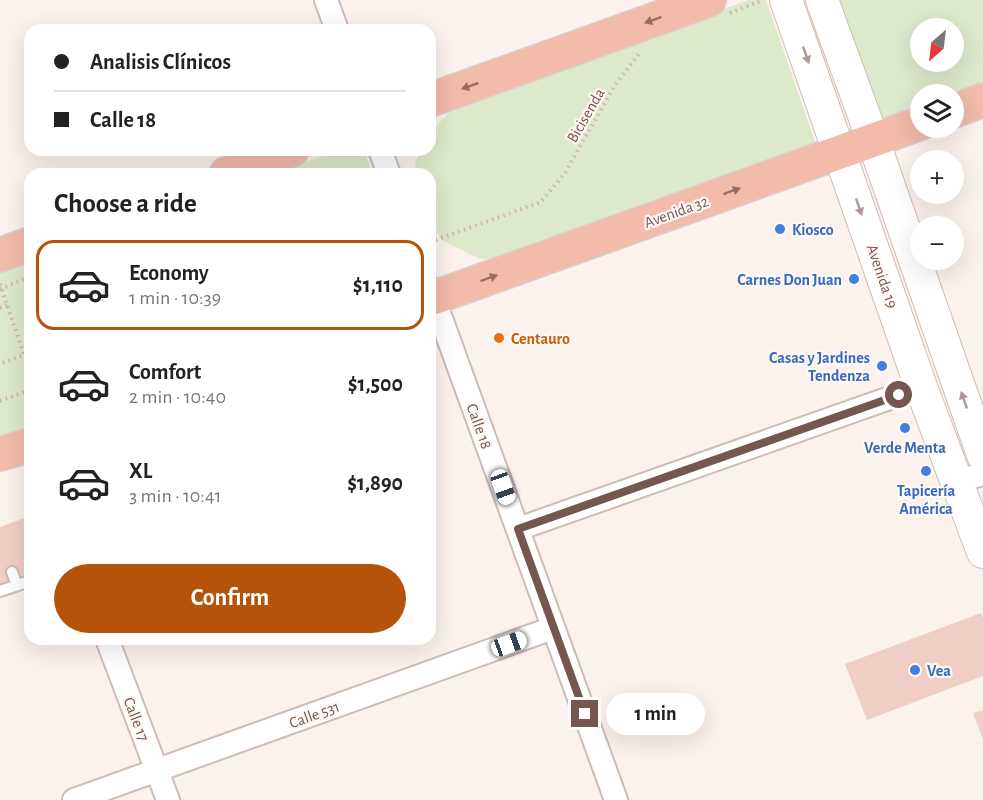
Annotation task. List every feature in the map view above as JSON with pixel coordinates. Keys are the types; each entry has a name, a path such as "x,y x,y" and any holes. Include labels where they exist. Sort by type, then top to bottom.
{"highway":[{"path":"436,98 715,8"},
{"path":"964,107 983,100"},
{"name":"Avenida 32","path":"436,294 910,127"},
{"path":"242,168 275,156"},
{"path":"0,255 24,246"},
{"path":"0,454 24,447"}],"main road":[{"name":"Avenida 19","path":"786,0 921,387 970,478 983,552"},
{"path":"822,0 983,455"}],"street":[{"path":"326,0 335,24"},
{"name":"Calle 18","path":"436,306 616,800"},
{"path":"518,529 921,387"},
{"name":"Calle 531","path":"74,800 553,628"},
{"name":"Calle 17","path":"109,645 168,800"}],"lane":[{"path":"12,572 17,585"},
{"path":"0,591 24,583"}],"path":[{"path":"715,8 763,0"},
{"name":"Bicisenda","path":"436,240 542,202 565,173 615,85 637,55 645,50"},
{"path":"0,364 24,356 1,287 24,280"},
{"path":"0,308 7,305"},
{"path":"0,401 24,392"}],"green space":[{"path":"748,0 766,0 817,147 514,258 480,259 442,240 436,231 436,168 416,168 415,163 418,156 436,156 436,126 451,111"},
{"path":"833,0 983,0 983,87 964,92 964,84 910,84 910,113 878,124"},
{"path":"322,156 366,156 370,168 290,168"},
{"path":"24,265 24,435 0,444 0,273"}],"building":[{"path":"24,518 24,581 0,590 0,527"},
{"name":"Vea","path":"981,613 983,618 983,676 867,720 845,664"},
{"path":"983,710 983,739 973,713"}],"place":[{"name":"Kiosco","path":"780,229"},
{"name":"Carnes Don Juan","path":"854,279"},
{"name":"Centauro","path":"499,338"},
{"name":"Casas y Jardines Tendenza","path":"882,366"},
{"name":"Verde Menta","path":"905,428"},
{"name":"Tapicería América","path":"926,471"},
{"name":"Vea","path":"915,670"}],"route":[{"path":"585,714 518,529 899,395"}]}
